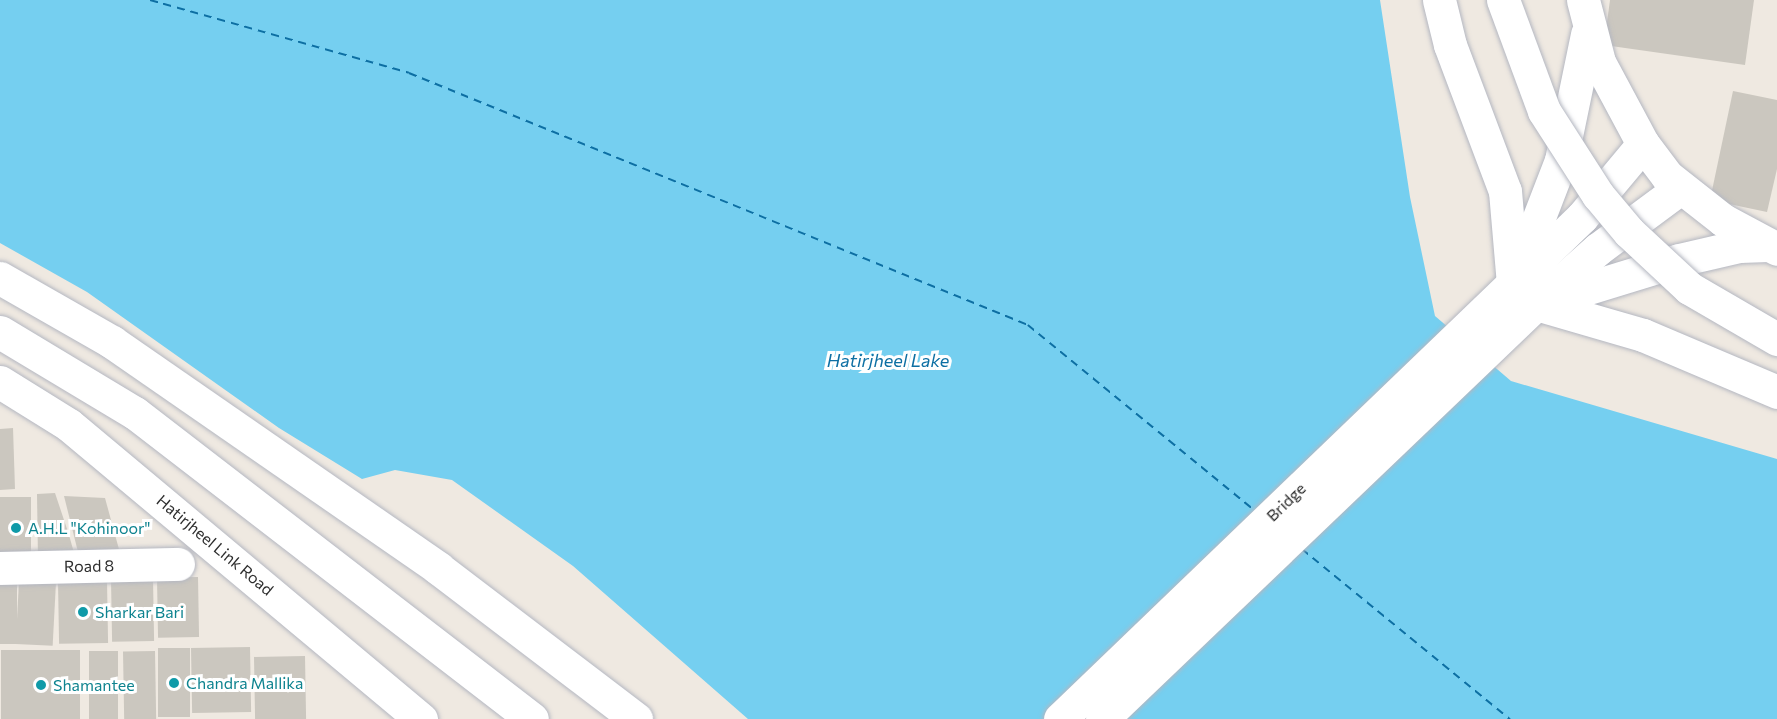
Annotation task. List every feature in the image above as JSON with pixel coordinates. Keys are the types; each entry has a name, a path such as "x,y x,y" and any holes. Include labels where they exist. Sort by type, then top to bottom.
{"main road":[{"path":"1439,0 1450,45 1505,190 1524,294"},
{"path":"1503,0 1544,111 1598,195 1629,232 1689,288 1777,339"},
{"path":"1524,294 1561,160 1585,13"},
{"path":"1585,13 1599,62 1643,144 1680,188 1772,247"},
{"path":"1102,719 1524,294 1582,217 1643,144"},
{"path":"1524,294 1598,249 1680,188"},
{"path":"1524,294 1739,246 1772,247"},
{"path":"0,278 112,342 390,534 636,719"},
{"path":"1524,294 1643,335 1777,392"},
{"name":"Bridge","path":"1059,719 1524,294"},
{"path":"0,332 135,413 532,719"},
{"name":"Hatirjheel Link Road","path":"0,382 69,425 421,719"},
{"name":"Road 8","path":"0,568 178,564"}],"water":[{"name":"Hatirjheel Lake","path":"0,0 1380,0 1410,197 1435,316 1511,381 1777,459 1777,719 748,719 573,566 452,480 395,470 362,479 279,428 87,292 0,243"}],"building":[{"path":"1610,0 1754,0 1745,65 1604,45"},
{"path":"1733,91 1777,100 1777,169 1767,212 1710,200"},
{"path":"13,428 15,489 0,490 0,429"},
{"path":"55,493 76,560 38,559 37,494"},
{"path":"64,496 105,498 120,553 79,556"},
{"name":"A.H.L \"Kohinoor\"","path":"0,497 31,497 31,560 0,560"},
{"path":"198,577 199,637 158,638 157,578"},
{"path":"153,578 154,641 112,642 111,579"},
{"path":"19,581 56,583 53,646 16,644"},
{"name":"Sharkar Bari","path":"107,581 108,643 59,644 58,582"},
{"path":"0,584 17,584 17,644 0,644"},
{"path":"250,647 251,712 192,713 191,648"},
{"name":"Chandra Mallika","path":"158,648 190,648 190,717 158,717"},
{"name":"Shamantee","path":"1,650 80,650 80,719 1,719"},
{"path":"89,651 118,651 118,719 89,719"},
{"path":"155,651 156,719 124,719 123,652"},
{"path":"305,656 306,719 255,719 254,657"}],"ferry route":[{"path":"150,0 409,73 1028,325 1254,510"},
{"path":"1302,549 1510,719"}],"place":[{"name":"A.H.L \"Kohinoor\"","path":"16,528"},
{"name":"Sharkar Bari","path":"83,612"},
{"name":"Chandra Mallika","path":"174,683"},
{"name":"Shamantee","path":"41,685"}]}
